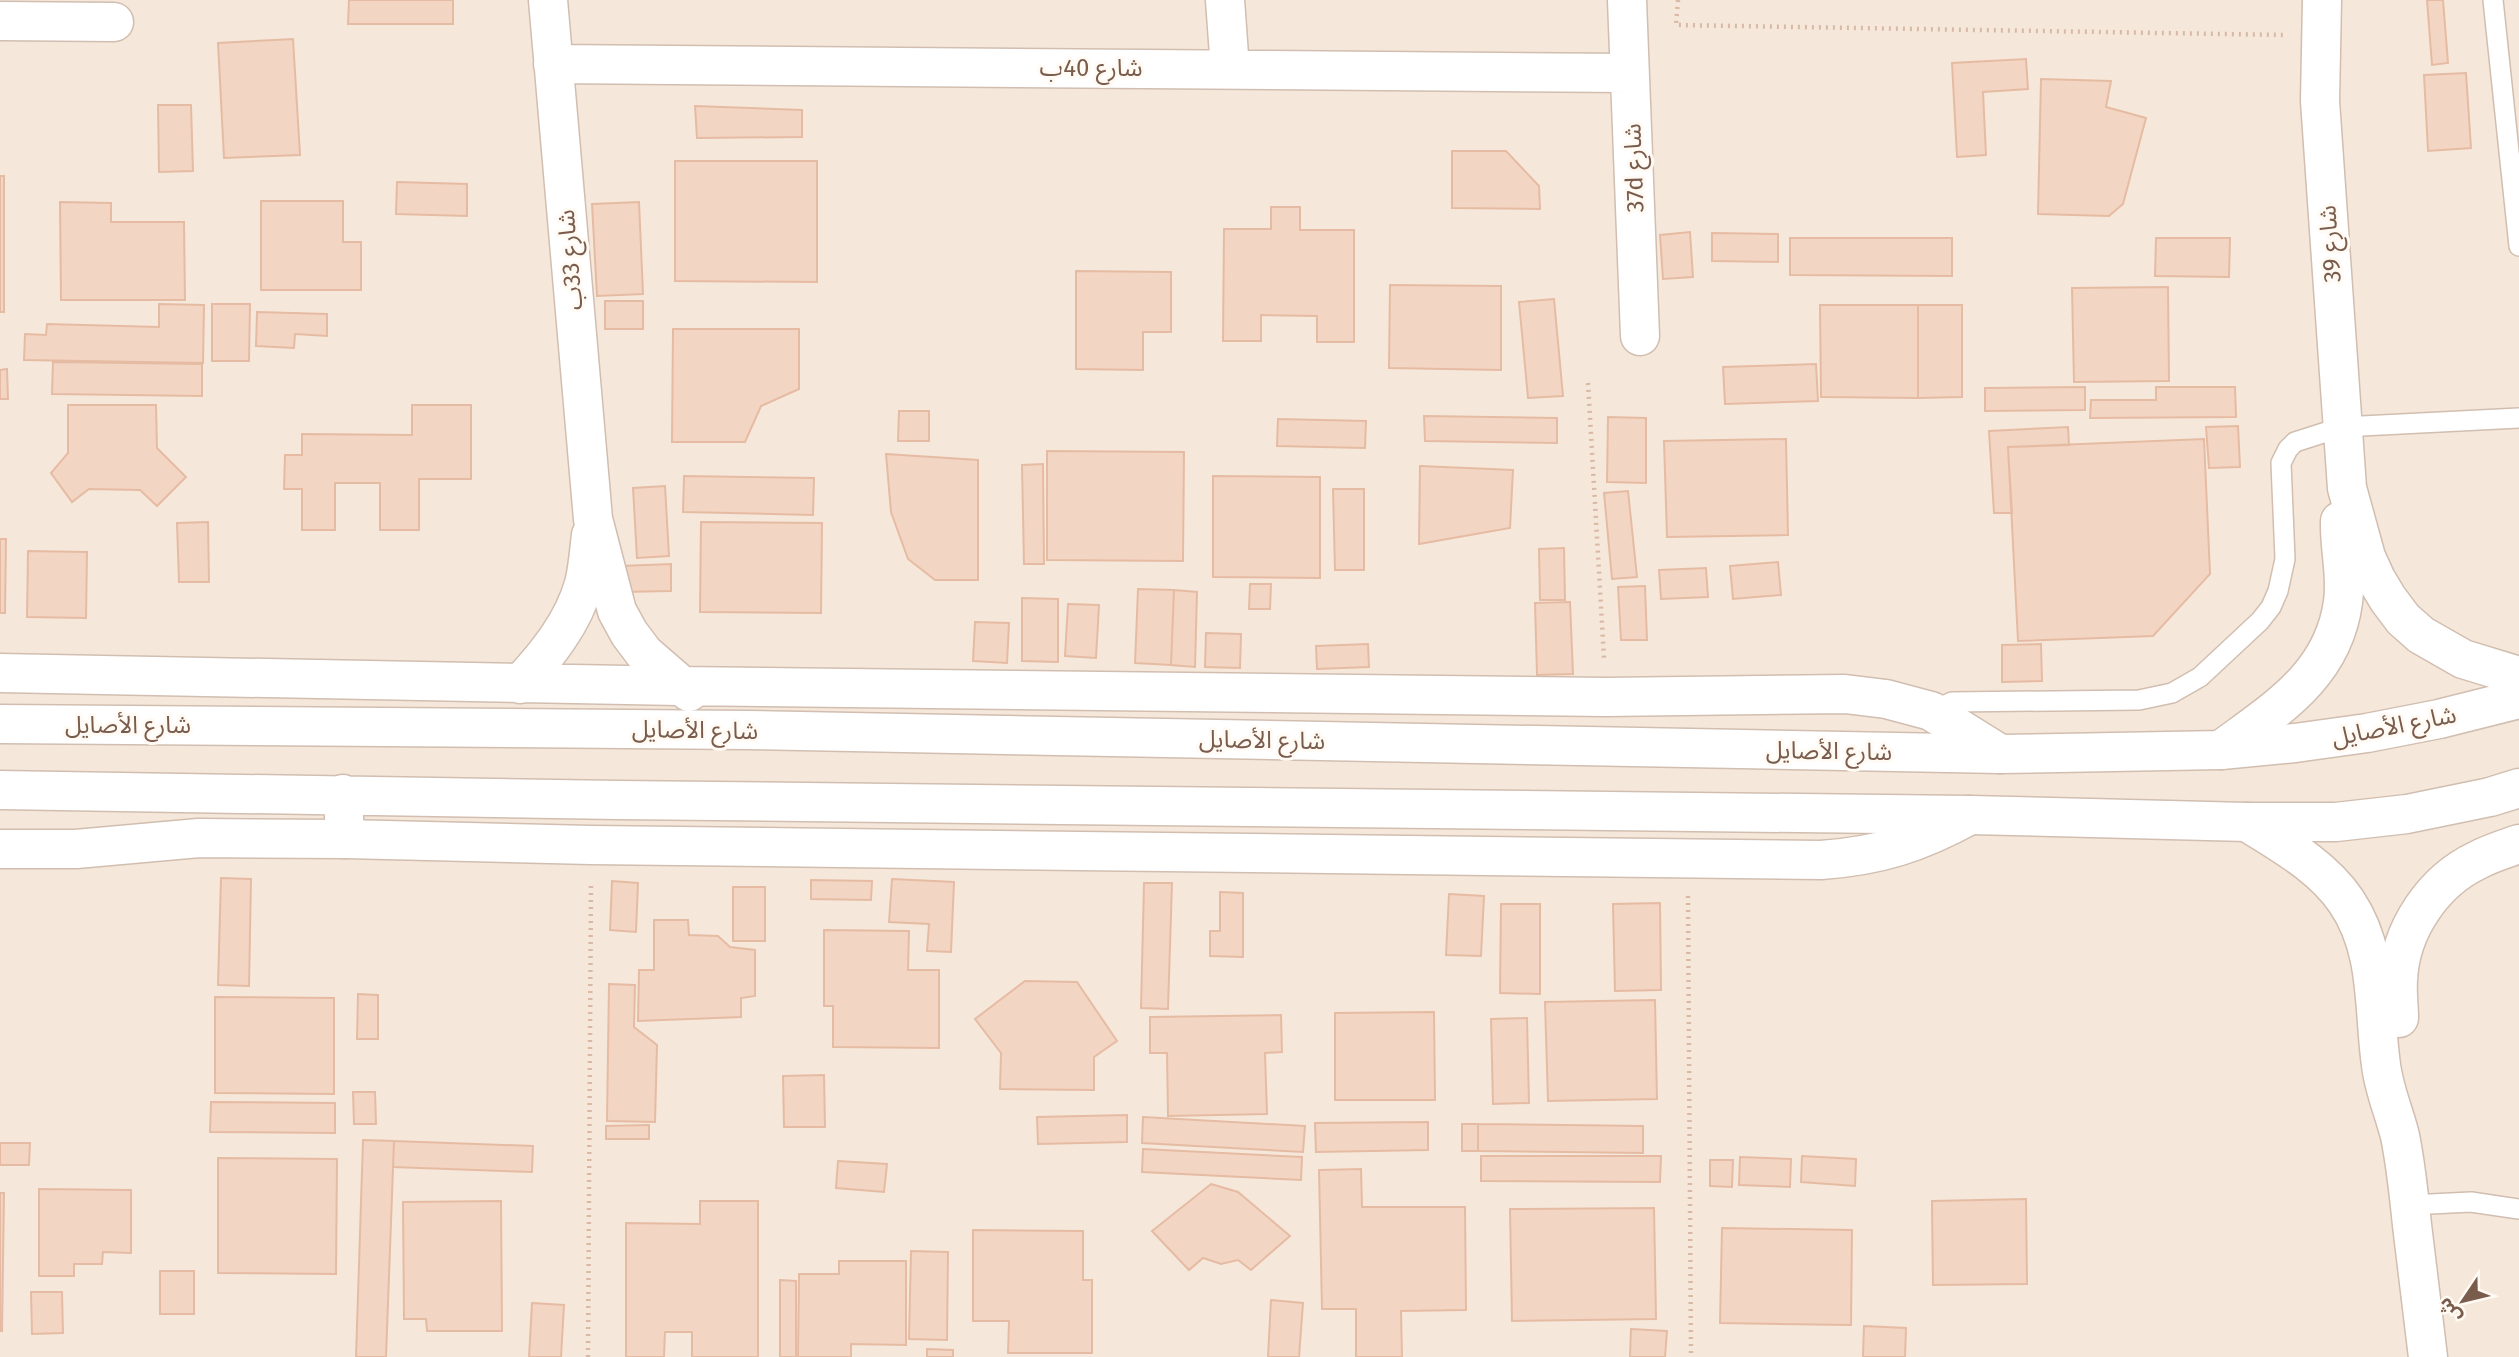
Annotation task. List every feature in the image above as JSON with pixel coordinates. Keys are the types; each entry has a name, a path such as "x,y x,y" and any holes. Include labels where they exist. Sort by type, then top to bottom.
{"street":[{"name":"شارع 33ب","path":"548,0 593,519 617,611 644,653 679,686 748,730"},
{"path":"1225,0 1230,69"},
{"name":"37d شارع","path":"1627,0 1640,337"},
{"name":"شارع 39","path":"2321,18 2320,101 2347,488 2366,557 2376,579 2403,618 2421,635 2463,659 2519,676"},
{"path":"0,21 114,22"},
{"name":"شارع 40ب","path":"553,64 1629,73"},
{"name":"شارع 39","path":"2221,750 2300,690 2329,649 2343,601 2344,575 2340,535 2347,488"},
{"name":"شارع 33ب","path":"520,684 558,639 573,612 584,584 593,519"},
{"path":"0,673 520,684 1606,697 1845,694 1886,699 1931,711 2000,754"},
{"name":"شارع الأصايل","path":"0,724 748,730 2000,754 2221,750 2367,733 2519,699"},
{"path":"0,789 618,800 1970,815 2336,822 2407,814 2519,788"},
{"path":"343,794 345,839"},
{"path":"0,849 76,849 199,838 1821,860 1881,853 1910,845 1970,815"},
{"path":"2247,822 2313,865 2331,882 2358,922 2367,946 2373,969 2385,1087 2400,1136 2428,1357"},
{"path":"2400,1136 2402,1087 2398,979 2410,930 2429,899 2456,873 2477,860 2519,844"}],"lane":[{"path":"2493,0 2519,246"},
{"path":"1931,711 1952,702 2139,700 2156,698 2187,686 2260,621 2275,599 2285,559 2281,463 2295,442 2343,427 2519,418"},
{"path":"2410,1205 2471,1202 2519,1209"}],"path":[{"path":"1678,0 1676,25 2321,18"},
{"path":"1588,383 1606,697"},
{"path":"588,1357 591,845"},
{"path":"1688,859 1691,1357"}],"shaded area":[{"path":"0,0 2519,0 2519,1357 0,1357"}],"building":[{"path":"349,0 453,0 453,24 348,24"},
{"path":"2427,0 2443,0 2448,63 2432,65"},
{"path":"293,39 300,155 224,158 218,43"},
{"path":"2026,59 2028,89 1983,92 1986,155 1957,157 1952,63"},
{"path":"2466,73 2471,148 2428,151 2424,75"},
{"path":"2041,79 2111,81 2106,107 2146,118 2123,204 2109,216 2038,214"},
{"path":"158,105 191,105 193,171 159,172"},
{"path":"695,106 802,110 802,137 697,138"},
{"path":"1452,151 1506,151 1539,186 1540,209 1452,208"},
{"path":"675,161 817,161 817,282 675,281"},
{"path":"0,176 4,176 4,312 0,312"},
{"path":"397,182 467,184 467,216 396,214"},
{"path":"261,201 343,201 343,242 361,242 361,290 261,290"},
{"path":"60,202 111,203 111,222 184,222 185,300 61,300"},
{"path":"639,202 643,294 597,296 592,204"},
{"path":"1271,207 1300,207 1300,230 1354,230 1354,342 1317,342 1317,316 1261,315 1261,341 1223,341 1224,229 1271,229"},
{"path":"1690,232 1693,277 1663,279 1660,235"},
{"path":"1712,233 1778,234 1778,262 1712,261"},
{"path":"1790,238 1952,238 1952,276 1790,275"},
{"path":"2156,238 2230,238 2229,277 2155,276"},
{"path":"1076,271 1171,272 1171,332 1143,332 1143,370 1076,369"},
{"path":"1390,285 1501,286 1501,370 1389,368"},
{"path":"2168,287 2169,381 2074,382 2072,288"},
{"path":"1554,299 1563,396 1528,398 1519,302"},
{"path":"605,301 643,301 643,329 605,329"},
{"path":"159,304 204,305 203,363 24,360 25,334 46,335 47,324 159,327"},
{"path":"212,304 250,304 249,361 212,361"},
{"path":"1820,305 1918,305 1918,398 1821,397"},
{"path":"1918,305 1962,305 1962,397 1918,398"},
{"path":"257,312 327,314 327,336 295,334 294,348 256,346"},
{"path":"673,329 799,329 799,389 761,406 745,442 672,442"},
{"path":"53,362 202,364 202,396 52,394"},
{"path":"1816,364 1818,401 1725,404 1723,367"},
{"path":"7,369 8,399 0,399 0,370"},
{"path":"2085,387 2085,410 1985,411 1985,388"},
{"path":"2156,387 2235,387 2236,417 2090,418 2091,400 2156,400"},
{"path":"68,405 156,405 157,448 186,477 157,506 140,490 89,489 72,502 51,473 68,453"},
{"path":"412,405 471,405 471,479 419,479 419,530 380,530 380,483 335,483 335,530 302,530 302,489 284,489 285,455 302,455 302,434 412,435"},
{"path":"899,411 929,411 929,441 898,441"},
{"path":"1424,416 1557,418 1557,443 1425,441"},
{"path":"1608,417 1646,418 1646,483 1607,482"},
{"path":"1278,419 1366,421 1365,448 1277,446"},
{"path":"2238,426 2240,467 2209,468 2206,427"},
{"path":"2068,427 2069,445 2008,447 2012,513 1994,513 1989,431"},
{"path":"1786,439 1788,535 1667,537 1664,441"},
{"path":"2204,439 2210,574 2153,636 2018,641 2008,447"},
{"path":"1047,451 1184,452 1183,561 1047,560"},
{"path":"886,454 978,460 978,580 935,580 908,559 891,512"},
{"path":"1043,464 1044,564 1024,564 1022,465"},
{"path":"1420,466 1513,470 1510,528 1419,544"},
{"path":"684,476 814,478 813,515 683,512"},
{"path":"1213,476 1320,477 1320,578 1213,577"},
{"path":"665,486 669,556 637,558 633,488"},
{"path":"1333,489 1364,489 1364,570 1335,570"},
{"path":"1628,491 1637,577 1612,579 1604,493"},
{"path":"208,522 209,582 179,582 177,523"},
{"path":"701,522 822,523 821,613 700,612"},
{"path":"0,539 6,539 5,613 0,613"},
{"path":"1564,548 1565,600 1540,600 1539,549"},
{"path":"28,551 87,552 86,618 27,617"},
{"path":"1778,562 1781,595 1733,599 1730,566"},
{"path":"671,564 671,591 621,592 620,566"},
{"path":"1706,568 1708,597 1661,599 1659,570"},
{"path":"1250,584 1271,584 1270,609 1249,609"},
{"path":"1645,586 1647,640 1621,640 1618,587"},
{"path":"1138,589 1174,590 1171,665 1135,663"},
{"path":"1174,590 1197,592 1195,667 1171,665"},
{"path":"1022,598 1058,599 1058,662 1022,661"},
{"path":"1570,602 1573,674 1537,675 1535,603"},
{"path":"1068,604 1099,605 1096,658 1065,656"},
{"path":"975,622 1009,623 1007,663 973,661"},
{"path":"1206,633 1241,634 1240,668 1205,667"},
{"path":"1368,644 1369,667 1317,669 1316,646"},
{"path":"2041,644 2042,681 2002,682 2002,645"},
{"path":"221,878 251,879 249,986 218,985"},
{"path":"892,879 954,882 951,952 927,951 929,924 889,922"},
{"path":"811,880 872,881 871,900 811,899"},
{"path":"612,881 638,883 636,932 610,930"},
{"path":"1144,883 1172,883 1168,1009 1141,1008"},
{"path":"733,887 765,887 765,941 733,941"},
{"path":"1220,892 1243,893 1243,957 1210,956 1210,931 1220,931"},
{"path":"1449,894 1484,896 1481,956 1446,955"},
{"path":"1660,903 1661,990 1615,991 1613,904"},
{"path":"1501,904 1540,904 1540,994 1500,993"},
{"path":"654,920 688,920 689,935 718,936 730,947 755,950 755,996 741,998 741,1017 638,1021 639,970 654,970"},
{"path":"824,930 909,931 908,970 939,970 939,1048 833,1047 833,1006 824,1006"},
{"path":"1025,981 1077,982 1117,1041 1094,1057 1094,1090 1000,1089 1001,1053 975,1019"},
{"path":"609,984 635,985 634,1027 657,1045 655,1122 607,1121"},
{"path":"358,994 378,995 378,1039 357,1039"},
{"path":"215,997 334,998 334,1094 215,1093"},
{"path":"1655,1000 1657,1099 1548,1101 1545,1002"},
{"path":"1434,1012 1435,1100 1335,1100 1335,1013"},
{"path":"1281,1015 1282,1052 1265,1053 1267,1114 1168,1116 1167,1053 1150,1053 1150,1017"},
{"path":"1527,1018 1529,1103 1493,1104 1491,1019"},
{"path":"824,1075 825,1127 784,1127 783,1076"},
{"path":"353,1092 375,1092 376,1124 354,1124"},
{"path":"211,1102 335,1103 335,1133 210,1132"},
{"path":"1127,1115 1127,1142 1038,1144 1037,1117"},
{"path":"1143,1117 1305,1126 1303,1152 1142,1143"},
{"path":"1428,1122 1428,1150 1316,1152 1315,1123"},
{"path":"1462,1124 1478,1124 1478,1151 1462,1151"},
{"path":"1478,1124 1643,1126 1643,1153 1478,1151"},
{"path":"649,1125 649,1139 606,1139 606,1126"},
{"path":"363,1140 394,1141 386,1357 356,1357"},
{"path":"394,1141 533,1146 532,1172 393,1167"},
{"path":"0,1143 30,1143 29,1165 0,1165"},
{"path":"1143,1149 1302,1157 1301,1180 1142,1172"},
{"path":"1481,1156 1661,1156 1660,1182 1481,1181"},
{"path":"1802,1156 1856,1159 1855,1186 1801,1182"},
{"path":"1740,1157 1791,1159 1790,1187 1739,1185"},
{"path":"218,1158 337,1159 336,1274 218,1273"},
{"path":"1710,1160 1733,1160 1732,1187 1710,1186"},
{"path":"838,1161 887,1164 884,1192 836,1188"},
{"path":"1361,1169 1362,1207 1465,1207 1466,1310 1401,1311 1402,1357 1356,1357 1356,1309 1322,1309 1319,1170"},
{"path":"1211,1184 1238,1192 1290,1236 1251,1270 1238,1260 1221,1264 1203,1258 1189,1270 1152,1231"},
{"path":"39,1189 131,1190 131,1253 103,1252 102,1264 74,1264 74,1276 39,1276"},
{"path":"0,1193 4,1193 2,1331 0,1331"},
{"path":"2026,1199 2027,1284 1933,1285 1932,1201"},
{"path":"501,1201 502,1331 427,1331 426,1319 404,1319 403,1202"},
{"path":"700,1201 758,1201 758,1357 692,1357 692,1332 665,1332 664,1357 626,1357 626,1223 700,1224"},
{"path":"1654,1208 1656,1319 1512,1321 1510,1209"},
{"path":"1722,1228 1852,1230 1851,1325 1720,1323"},
{"path":"973,1230 1083,1231 1083,1280 1092,1280 1092,1353 1008,1353 1009,1321 973,1321"},
{"path":"911,1251 948,1252 947,1340 909,1339"},
{"path":"839,1261 906,1261 906,1345 851,1344 851,1357 798,1357 799,1274 839,1274"},
{"path":"160,1271 194,1271 194,1314 160,1314"},
{"path":"780,1280 796,1281 796,1357 780,1357"},
{"path":"31,1292 62,1292 63,1333 32,1334"},
{"path":"1271,1300 1303,1303 1299,1357 1268,1357"},
{"path":"532,1303 564,1305 561,1357 529,1357"},
{"path":"1864,1326 1906,1328 1905,1357 1863,1357"},
{"path":"1631,1329 1667,1331 1665,1357 1630,1357"},
{"path":"927,1349 953,1350 953,1357 927,1357"}]}
